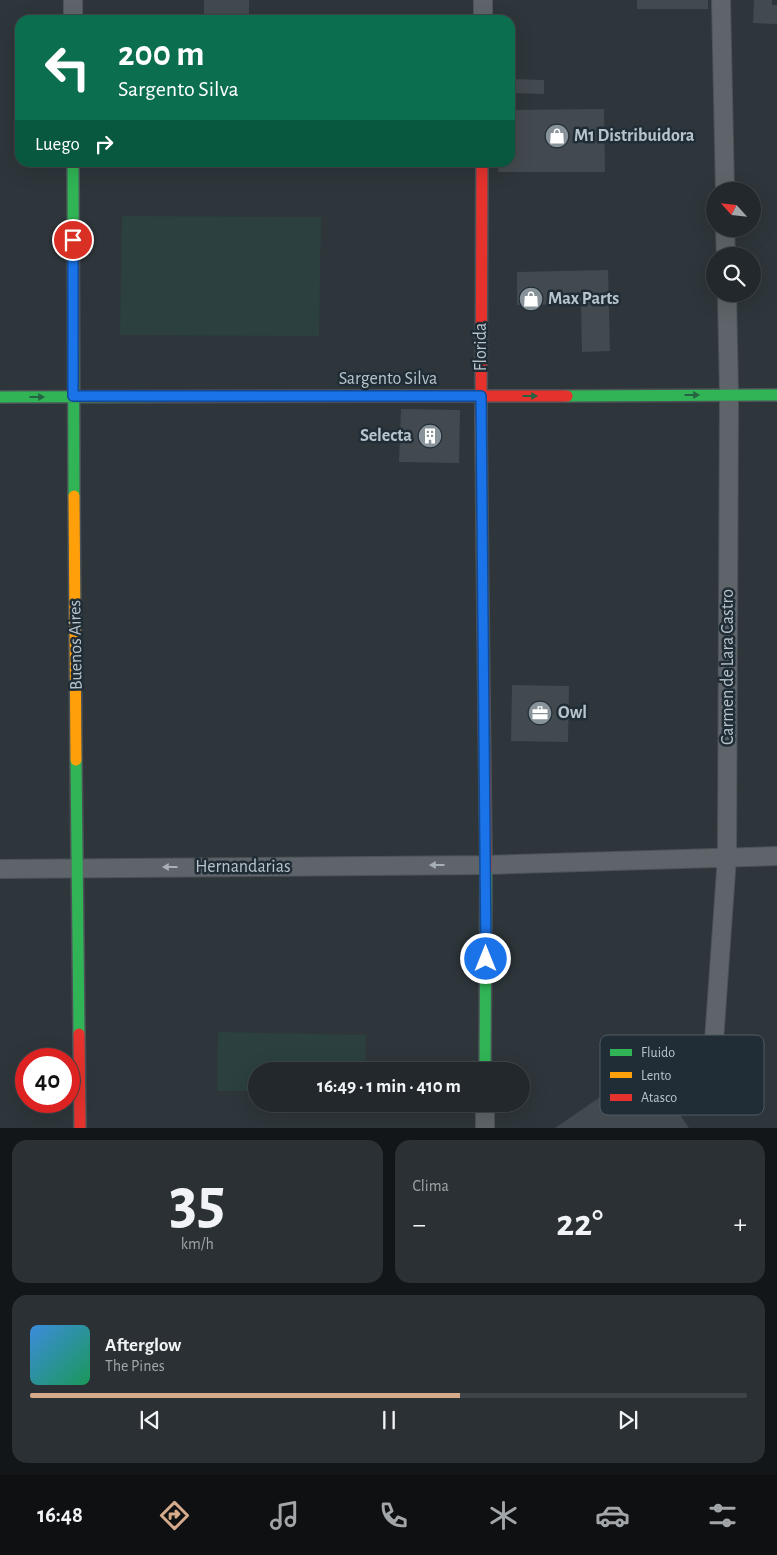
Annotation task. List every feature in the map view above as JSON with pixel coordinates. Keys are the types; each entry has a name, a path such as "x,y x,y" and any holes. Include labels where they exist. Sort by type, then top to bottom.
{"street":[{"path":"74,0 74,15"},
{"path":"483,0 483,15"},
{"path":"721,0 725,182"},
{"name":"Buenos Aires","path":"73,167 73,396 80,1128"},
{"name":"Florida","path":"482,167 481,396 486,1062"},
{"name":"Carmen de Lara Castro","path":"714,1035 727,858 727,302"},
{"name":"Sargento Silva","path":"0,397 777,396"},
{"name":"Hernandarias","path":"0,869 486,865 777,856"},
{"path":"485,1112 485,1128"}],"green space":[{"path":"122,216 321,217 319,336 120,335"},
{"path":"218,1032 366,1035 365,1062 248,1062 248,1091 217,1091"}],"building":[{"path":"204,0 249,0 249,15 204,15"},
{"path":"637,0 708,0 708,9 637,9"},
{"path":"754,0 772,0 772,5 777,5 777,24 753,23"},
{"path":"515,79 544,80 544,94 515,93"},
{"name":"M1 Distribuidora","path":"604,109 605,172 498,172 498,167 515,167 515,110"},
{"path":"608,270 610,351 582,352 581,304 517,305 517,272"},
{"name":"Selecta","path":"401,409 460,410 459,463 399,462"},
{"name":"Owl","path":"512,685 569,686 568,742 511,741"},
{"path":"600,1097 600,1115 680,1115 689,1128 555,1128"}],"traffic: fast":[{"path":"73,167 74,496"},
{"path":"567,396 777,395"},
{"path":"0,397 371,396"},
{"path":"76,760 79,1034"},
{"path":"485,1062 486,871"}],"traffic: slow":[{"path":"481,422 483,619"},
{"path":"74,496 76,760"}],"traffic: jam":[{"path":"481,422 482,167"},
{"path":"371,396 567,396"},
{"path":"483,619 486,871"},
{"path":"79,1034 80,1128"}],"place":[{"name":"M1 Distribuidora","path":"557,136"},
{"name":"Max Parts","path":"531,299"},
{"name":"Selecta","path":"430,436"},
{"name":"Owl","path":"540,713"}],"route":[{"path":"73,240 73,396 481,396 486,959"}]}
